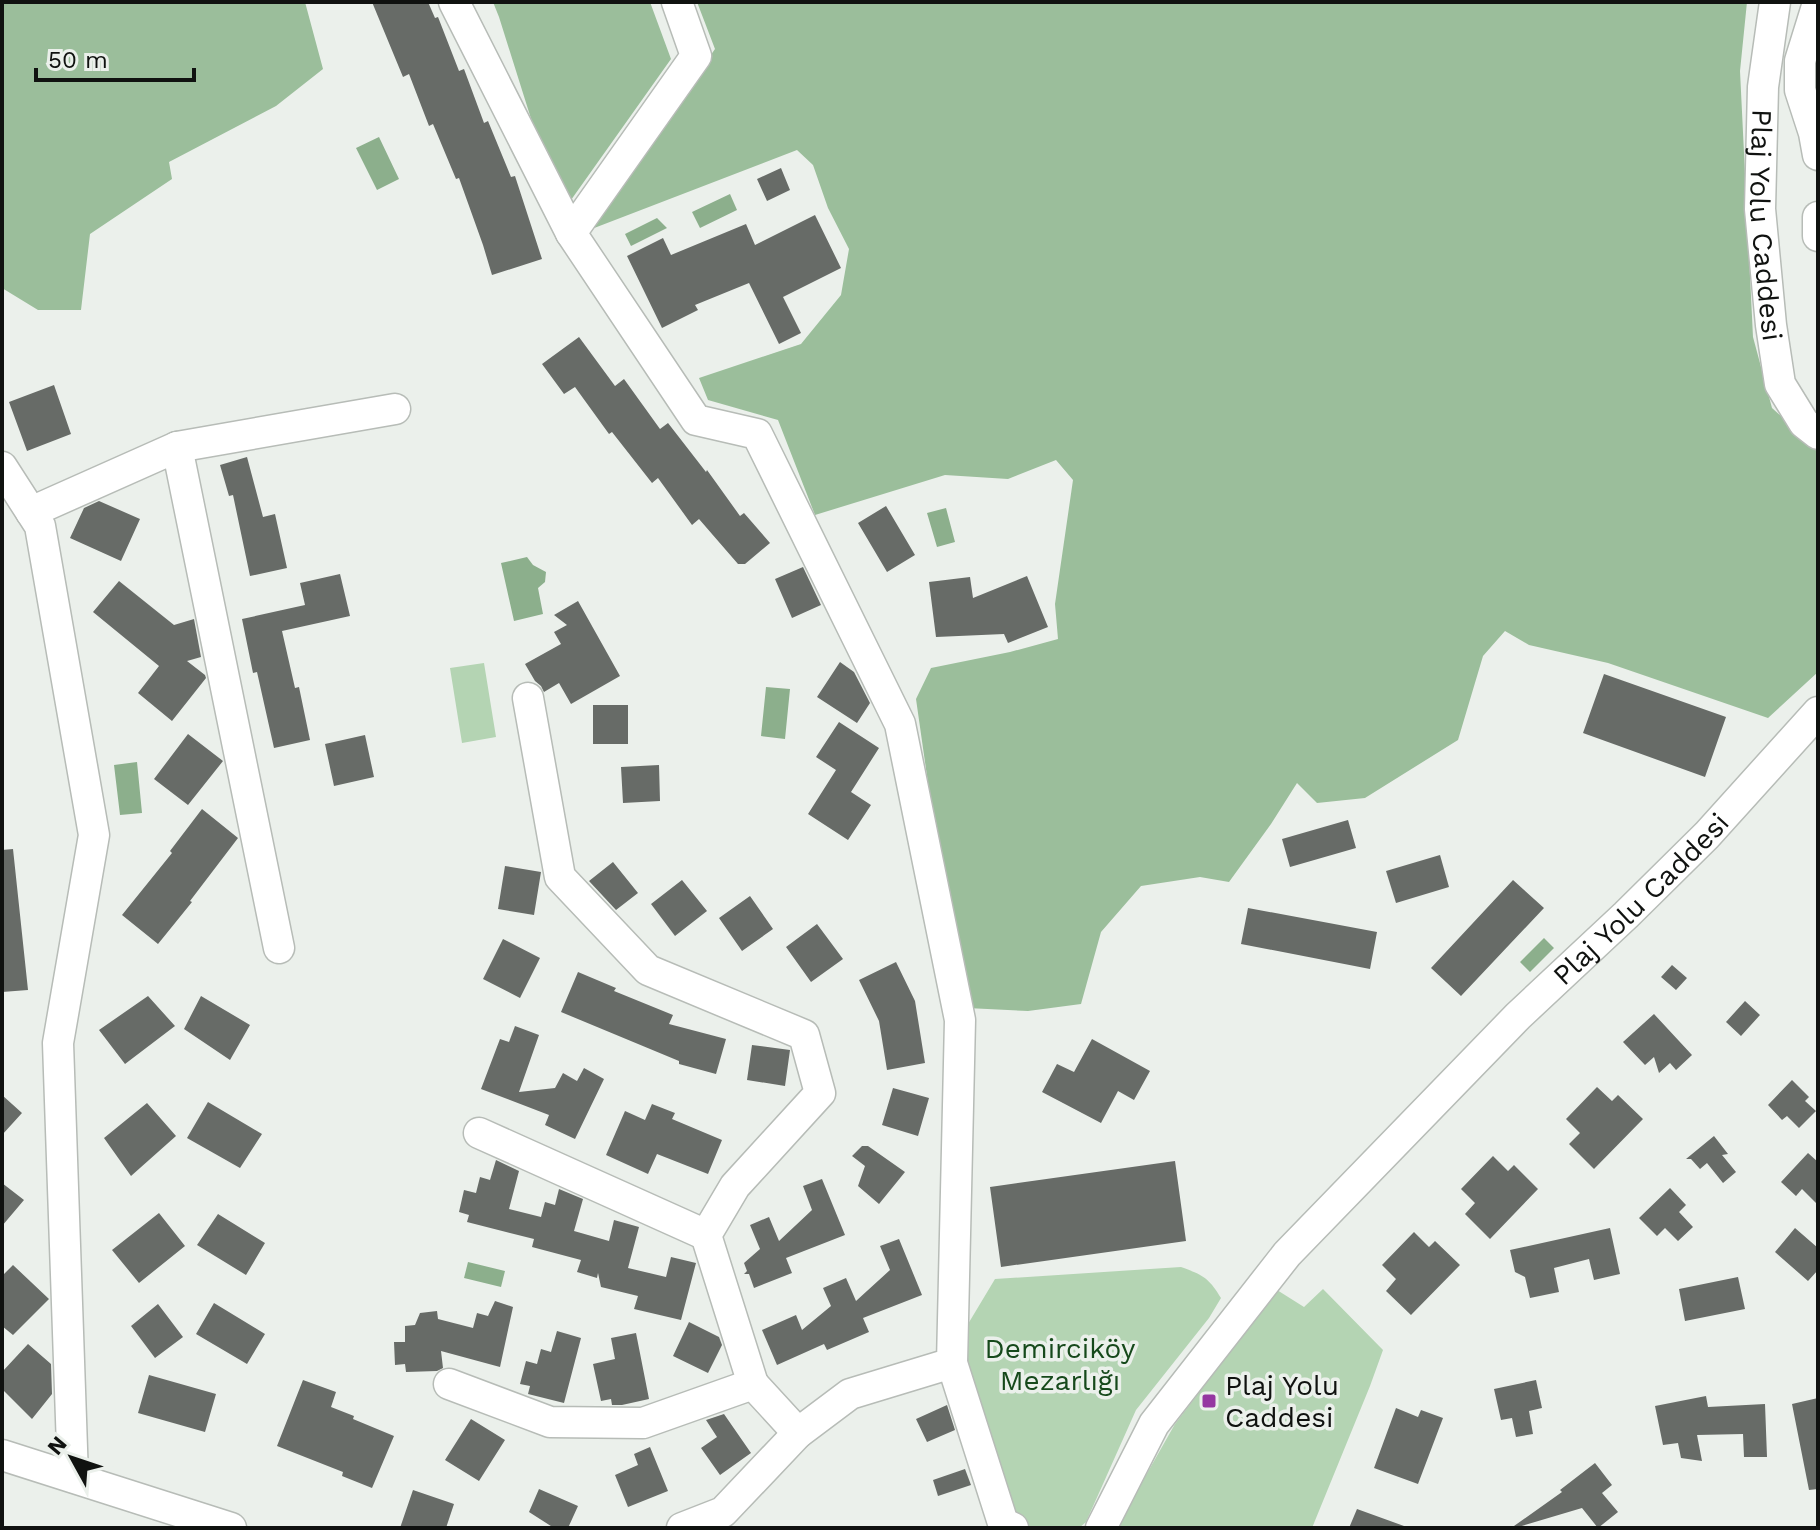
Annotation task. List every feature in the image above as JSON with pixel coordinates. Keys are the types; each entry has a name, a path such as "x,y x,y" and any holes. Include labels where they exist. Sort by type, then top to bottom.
{"street":[{"path":"454,2 571,233 696,420 757,434 900,724 960,1020 952,1363 1003,1523 1013,1528"},
{"path":"571,233 696,56 677,2"},
{"name":"Plaj Yolu Caddesi","path":"1775,2 1763,87 1760,209 1771,325 1780,384 1804,423 1818,434"},
{"path":"1817,142 1800,90 1800,61 1818,3"},
{"path":"1818,217 1818,236"},
{"path":"31,512 177,447 395,409"},
{"path":"177,447 279,948"},
{"path":"2,467 40,526 94,835 58,1043 73,1477"},
{"path":"528,698 560,877 648,970 804,1035 820,1093 735,1186 706,1235 753,1384 798,1433"},
{"name":"Plaj Yolu Caddesi","path":"1101,1528 1154,1424 1287,1254 1518,1016 1707,835 1818,712"},
{"path":"479,1133 706,1235"},
{"path":"682,1528 723,1512 798,1433 850,1394 952,1363"},
{"path":"449,1384 550,1422 643,1423 753,1384"},
{"path":"2,1455 231,1528"}],"green space":[{"path":"484,663 496,737 462,743 450,668"},
{"name":"Demirciköy Mezarlığı","path":"1181,1267 1205,1278 1221,1298 1209,1318 1136,1410 1086,1522 1079,1528 1029,1528 1018,1524 959,1339 995,1279"},
{"name":"Demirciköy Mezarlığı","path":"1323,1289 1383,1350 1312,1528 1116,1528 1175,1424 1277,1290 1304,1307"}],"shaded area":[{"path":"2,2 305,2 323,69 276,106 169,162 172,179 90,234 81,310 38,310 2,288"},
{"path":"493,2 650,2 671,59 571,200 533,125"},
{"path":"697,2 1747,2 1740,71 1753,337 1772,408 1818,449 1818,672 1768,718 1608,663 1529,645 1505,631 1483,656 1458,740 1365,798 1317,803 1297,783 1229,882 1200,877 1141,886 1101,932 1081,1004 1028,1011 967,1008 916,699 931,668 1058,639 1055,604 1073,480 1056,460 1008,479 945,475 815,515 778,420 708,400 699,378 801,344 841,295 849,249 828,208 813,165 797,150 589,230 715,49"},
{"path":"379,137 399,179 377,190 356,148"},
{"path":"730,194 737,210 700,228 692,212"},
{"path":"657,218 667,228 631,246 625,234"},
{"path":"946,508 955,542 937,547 927,513"},
{"path":"527,557 533,565 546,572 545,582 538,588 543,614 514,621 501,563"},
{"path":"766,687 790,689 785,739 761,736"},
{"path":"137,762 142,813 120,815 114,765"},
{"path":"1544,938 1554,948 1530,972 1520,962"},
{"path":"468,1262 505,1271 501,1287 464,1278"}],"building":[{"path":"372,2 428,2 435,18 438,17 459,71 464,69 484,123 488,121 511,177 515,176 542,259 492,275 459,178 456,179 433,124 429,126 409,74 403,77"},
{"path":"781,168 790,190 767,201 757,179"},
{"path":"815,215 841,268 783,297 801,333 779,344 749,283 695,305 698,310 662,328 627,256 663,238 671,255 746,224 755,245"},
{"path":"579,337 615,386 624,379 660,429 668,423 740,516 744,513 770,543 745,564 738,564 699,519 692,525 658,478 652,483 612,432 609,434 575,387 564,394 542,364"},
{"path":"54,385 71,434 27,451 9,402"},
{"path":"247,457 263,517 275,514 287,568 250,576 233,495 229,496 220,465"},
{"path":"99,501 140,519 121,561 70,538 84,508"},
{"path":"886,506 915,555 887,572 858,523"},
{"path":"803,567 821,605 792,618 775,579"},
{"path":"340,574 350,616 282,631 295,688 299,687 310,740 274,748 242,619 305,605 300,583"},
{"path":"1027,576 1048,627 1008,643 1004,634 936,637 929,582 970,577 973,598"},
{"path":"119,581 174,625 194,619 201,657 187,661 206,678 172,721 138,693 159,666 93,612"},
{"path":"578,601 620,676 571,704 559,683 544,692 525,664 561,644 554,632 567,625 554,615"},
{"path":"840,662 854,672 870,703 857,723 817,697"},
{"path":"1604,674 1726,717 1705,777 1583,733"},
{"path":"593,705 628,705 628,744 593,744"},
{"path":"839,722 879,748 851,792 871,805 848,840 808,814 836,770 816,757"},
{"path":"188,734 223,761 188,805 154,779"},
{"path":"365,735 374,777 334,786 325,744"},
{"path":"659,765 660,801 623,803 621,767"},
{"path":"202,809 238,838 158,944 122,915 172,853 170,851"},
{"path":"1348,820 1356,848 1290,867 1282,839"},
{"path":"13,849 28,990 2,992 2,850"},
{"path":"1440,855 1449,887 1396,903 1386,871"},
{"path":"613,862 638,893 616,910 589,881"},
{"path":"505,866 541,872 534,915 498,909"},
{"path":"682,880 707,911 675,936 651,904"},
{"path":"1513,880 1544,908 1461,996 1431,968"},
{"path":"750,896 773,929 742,951 719,918"},
{"path":"1248,908 1377,932 1370,969 1241,944"},
{"path":"817,924 843,959 811,982 786,947"},
{"path":"503,939 540,958 520,998 483,979"},
{"path":"896,962 915,1001 925,1063 887,1070 879,1021 859,980"},
{"path":"1672,965 1687,978 1676,990 1661,977"},
{"path":"578,972 616,988 614,991 673,1015 669,1024 726,1039 716,1074 679,1064 679,1061 561,1012"},
{"path":"148,996 175,1026 125,1064 99,1030"},
{"path":"201,996 250,1025 230,1060 184,1029"},
{"path":"1745,1001 1760,1015 1741,1036 1726,1022"},
{"path":"1654,1014 1692,1055 1676,1070 1670,1063 1659,1073 1654,1057 1645,1065 1623,1042"},
{"path":"515,1026 539,1035 519,1092 555,1088 563,1073 577,1081 584,1068 604,1079 575,1139 545,1125 549,1115 481,1089 500,1039 509,1042"},
{"path":"1092,1039 1150,1071 1134,1100 1118,1091 1101,1123 1042,1092 1057,1064 1074,1072"},
{"path":"752,1045 790,1050 785,1086 747,1080"},
{"path":"1792,1080 1809,1097 1805,1101 1816,1111 1799,1128 1787,1116 1782,1120 1768,1105"},
{"path":"1597,1087 1612,1101 1618,1095 1643,1119 1594,1169 1569,1144 1580,1133 1566,1119"},
{"path":"893,1088 929,1098 918,1136 882,1125"},
{"path":"2,1095 22,1113 2,1135"},
{"path":"208,1102 262,1134 240,1168 187,1138"},
{"path":"147,1103 176,1136 131,1176 104,1138"},
{"path":"652,1104 675,1113 672,1119 722,1140 708,1174 657,1154 648,1174 606,1155 625,1111 645,1120"},
{"path":"1714,1136 1728,1154 1722,1155 1736,1172 1723,1183 1707,1163 1700,1169 1691,1159 1686,1159"},
{"path":"862,1146 868,1146 905,1172 879,1204 858,1186 865,1166 852,1156"},
{"path":"1808,1153 1818,1162 1818,1205 1802,1189 1796,1196 1781,1182"},
{"path":"1493,1156 1508,1171 1514,1165 1538,1189 1490,1239 1465,1214 1475,1203 1461,1189"},
{"path":"496,1160 519,1171 509,1209 541,1217 545,1202 555,1205 559,1189 583,1199 574,1231 609,1241 614,1220 639,1227 628,1268 666,1277 671,1257 696,1263 681,1320 634,1309 638,1296 601,1287 598,1273 597,1278 577,1272 581,1260 532,1247 534,1239 467,1222 469,1215 459,1212 464,1190 476,1193 480,1177 490,1180"},
{"path":"1175,1161 1186,1241 1001,1267 990,1187"},
{"path":"822,1179 845,1235 786,1258 792,1273 754,1288 749,1274 744,1274 747,1271 744,1263 760,1249 750,1225 769,1217 779,1241 812,1210 803,1186"},
{"path":"2,1183 24,1200 2,1226"},
{"path":"1670,1188 1686,1205 1679,1212 1693,1227 1678,1241 1665,1228 1657,1236 1639,1218"},
{"path":"159,1213 185,1246 139,1283 112,1250"},
{"path":"218,1214 265,1243 246,1275 197,1245"},
{"path":"1610,1228 1620,1274 1594,1280 1589,1259 1554,1268 1559,1292 1530,1298 1525,1277 1515,1272 1510,1250"},
{"path":"1795,1228 1818,1248 1818,1270 1808,1281 1775,1252"},
{"path":"1414,1232 1429,1247 1435,1241 1460,1265 1411,1315 1386,1291 1396,1279 1382,1265"},
{"path":"899,1239 922,1295 863,1318 869,1332 827,1350 824,1344 777,1365 762,1330 796,1315 802,1330 831,1306 823,1288 846,1278 856,1301 890,1270 880,1246"},
{"path":"13,1265 49,1299 13,1335 2,1326 2,1276"},
{"path":"1738,1277 1745,1309 1685,1321 1679,1289"},
{"path":"495,1301 513,1307 500,1367 441,1351 443,1368 437,1371 406,1372 405,1364 395,1365 394,1342 405,1342 405,1326 415,1325 420,1313 437,1311 438,1319 473,1328 477,1313 488,1316"},
{"path":"214,1303 265,1334 247,1364 196,1334"},
{"path":"158,1304 183,1337 155,1358 131,1326"},
{"path":"689,1322 719,1337 722,1345 708,1373 673,1356"},
{"path":"557,1331 581,1338 564,1403 528,1394 530,1386 520,1384 526,1361 537,1364 541,1349 551,1352"},
{"path":"636,1333 649,1399 622,1405 612,1405 611,1399 601,1401 593,1364 615,1359 611,1338"},
{"path":"28,1344 51,1364 52,1394 32,1419 2,1389 2,1372"},
{"path":"149,1375 216,1394 205,1432 138,1413"},
{"path":"303,1380 336,1392 331,1407 394,1436 372,1488 342,1476 343,1472 277,1446"},
{"path":"1536,1380 1542,1408 1529,1411 1533,1434 1516,1437 1512,1418 1501,1420 1494,1389"},
{"path":"1706,1396 1708,1407 1765,1404 1767,1457 1744,1457 1743,1434 1697,1435 1702,1461 1681,1458 1678,1443 1663,1445 1655,1406"},
{"path":"1818,1398 1818,1489 1809,1490 1792,1404"},
{"path":"947,1405 955,1430 927,1442 916,1419"},
{"path":"1396,1408 1418,1417 1421,1410 1443,1418 1418,1484 1374,1468"},
{"path":"724,1414 751,1453 720,1475 701,1448 717,1437 706,1420"},
{"path":"471,1419 505,1440 479,1481 445,1460"},
{"path":"650,1447 668,1491 628,1507 615,1475 638,1465 634,1454"},
{"path":"1595,1463 1612,1485 1602,1493 1618,1512 1598,1528 1582,1508 1515,1528 1514,1526 1562,1492 1560,1490"},
{"path":"965,1469 971,1485 938,1496 933,1480"},
{"path":"539,1489 578,1506 568,1528 554,1528 529,1512"},
{"path":"413,1490 454,1504 446,1528 400,1528"},
{"path":"1357,1509 1404,1526 1404,1528 1349,1528"}],"place":[{"name":"Plaj Yolu Caddesi","path":"1209,1401"}]}
